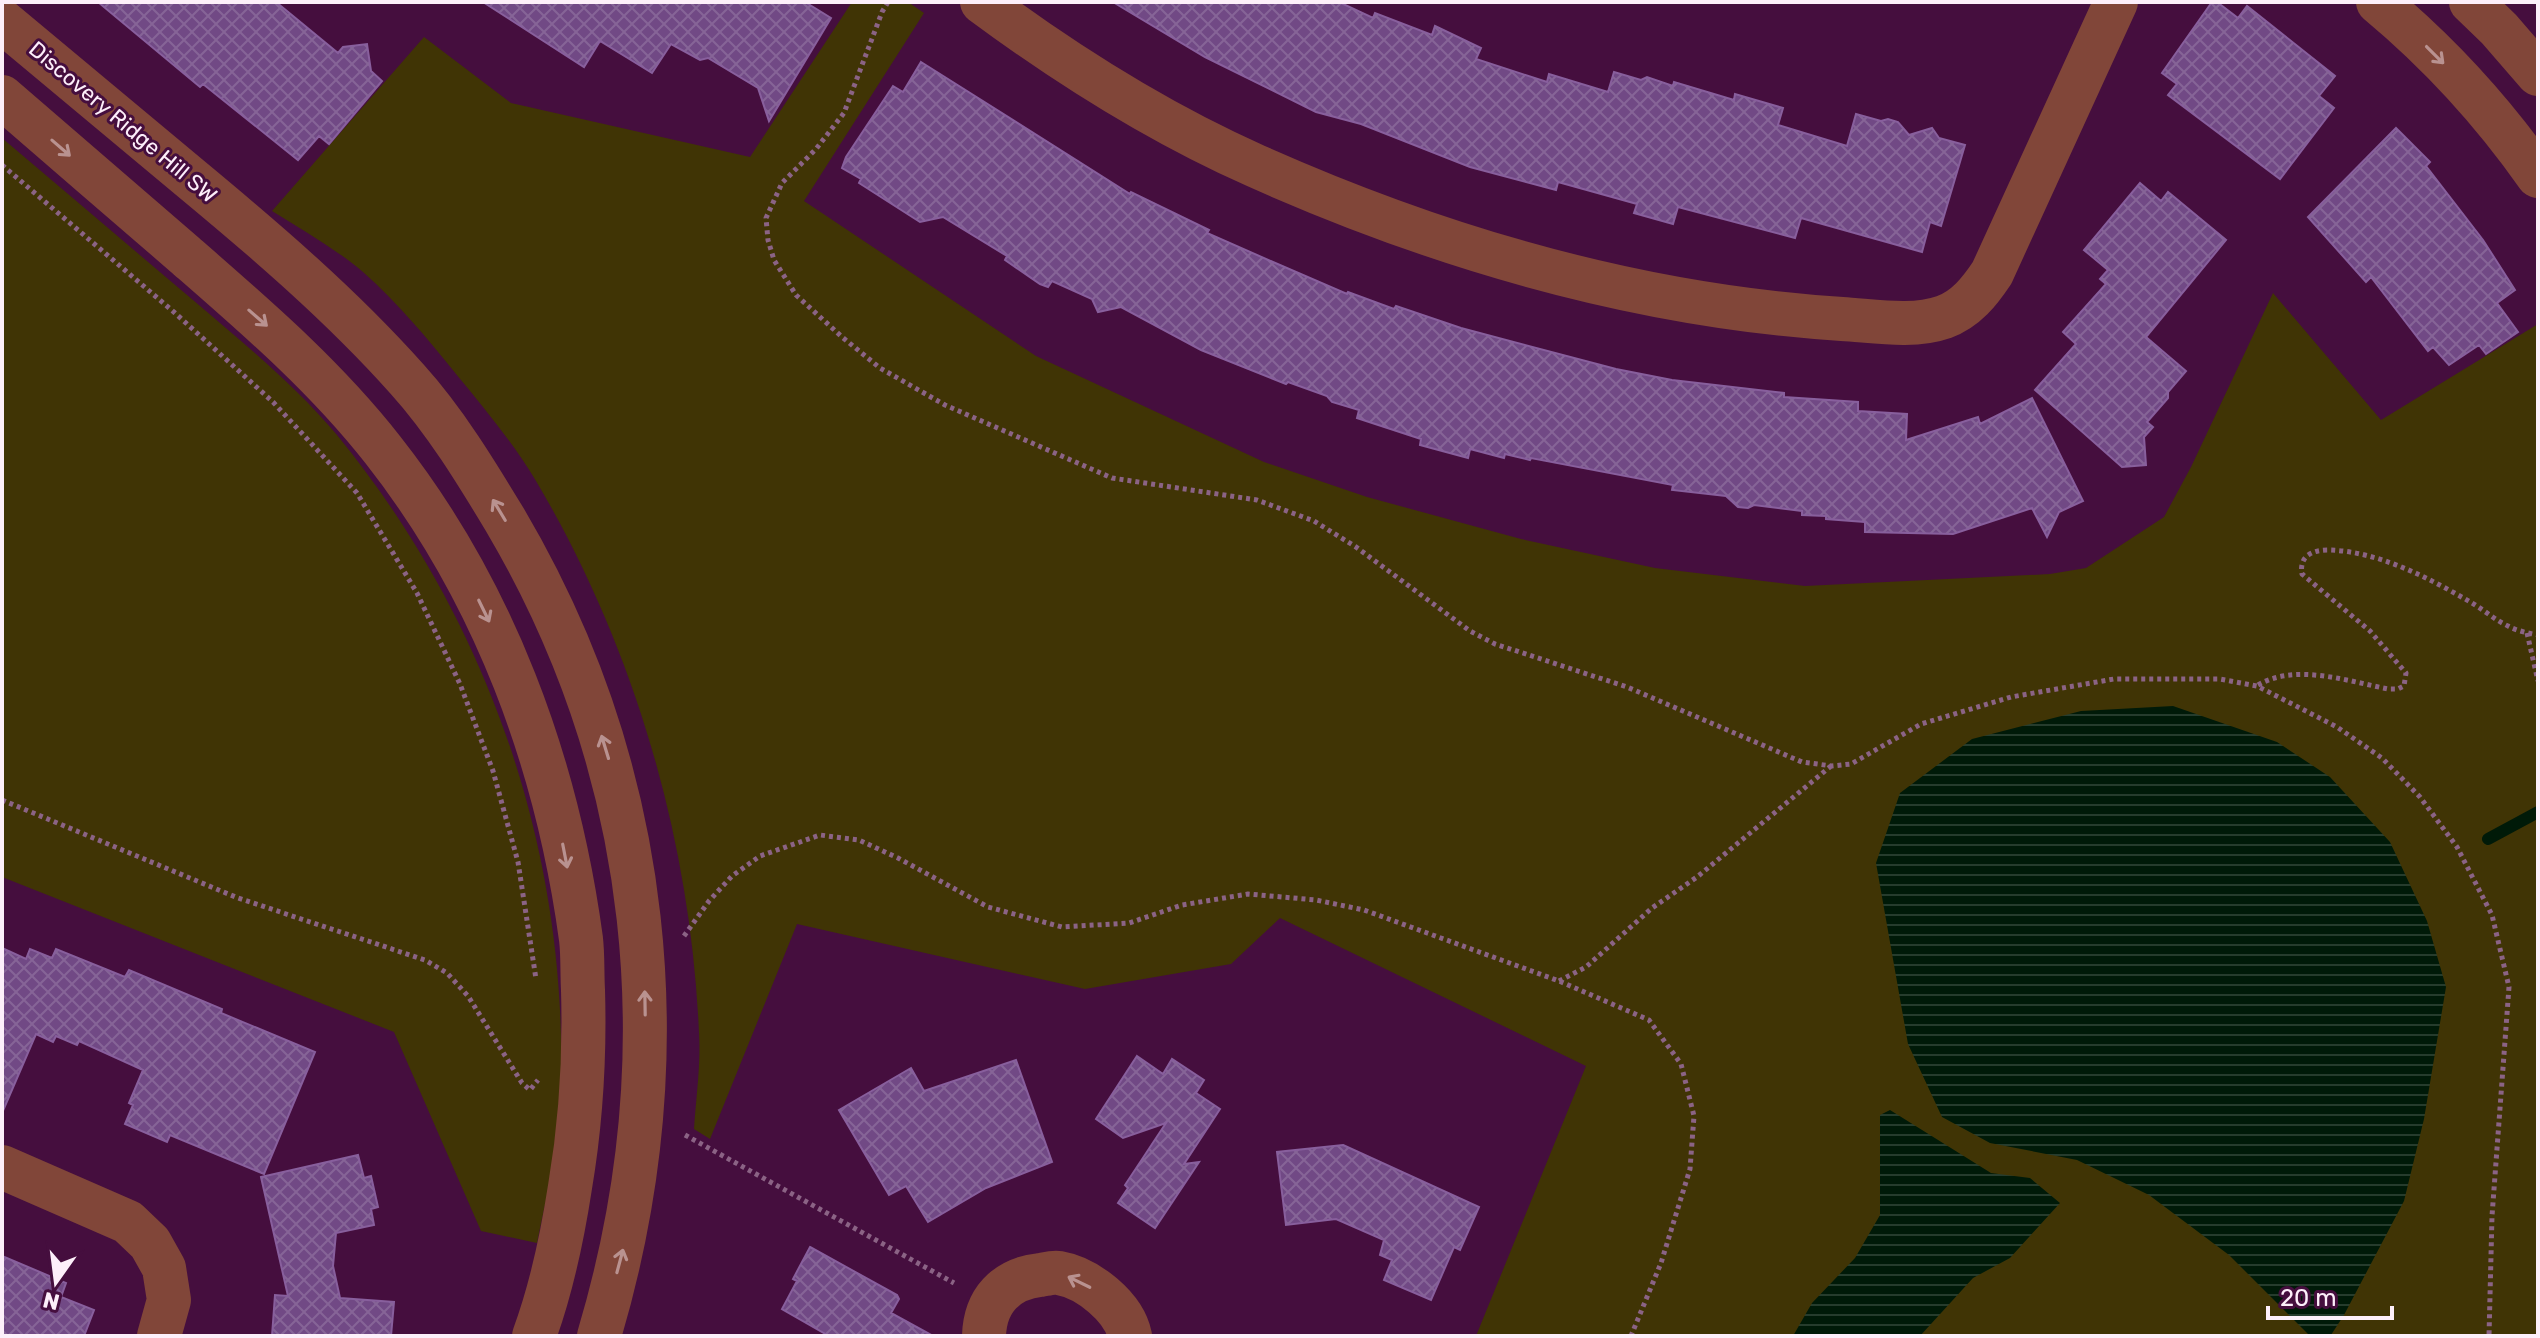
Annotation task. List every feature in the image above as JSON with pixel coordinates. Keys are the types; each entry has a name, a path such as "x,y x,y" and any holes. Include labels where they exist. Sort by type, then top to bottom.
{"street":[{"path":"982,2 1028,37 1143,108 1252,164 1350,207 1428,234 1499,257 1589,280 1737,308 1821,318 1923,322 1946,316 1969,302 1992,273 2116,2"},
{"path":"2378,2 2406,25 2455,75 2519,149 2538,176"},
{"path":"2471,2 2538,74"},
{"name":"Discovery Ridge Hill SW","path":"2,21 243,222 364,332 410,382 462,453 535,572 573,655 618,791 641,930 646,1000 644,1096 638,1159 624,1247 599,1336"},
{"path":"2,97 269,327 320,378 383,449 406,482 469,580 513,671 557,811 581,941 584,1038 579,1134 561,1245 550,1291 534,1336"},
{"path":"203,271 243,222"},
{"path":"2,1167 128,1222 150,1243 164,1268 169,1300 159,1336"},
{"path":"987,1319 1007,1285 1027,1276 1057,1272 1074,1278 1112,1304 1127,1323 1130,1336"}],"path":[{"path":"888,2 844,113 816,149 782,183 766,218 768,240 774,260 796,295 880,368 945,405 1112,478 1257,500 1290,511 1314,521 1356,547 1470,631 1495,644 1627,687 1802,762 1832,766 1851,764 1921,724 2011,697 2114,679 2220,679 2257,686 2337,727 2382,758 2420,797 2457,847 2492,915 2509,987 2492,1216 2489,1336"},
{"path":"2,165 262,392 357,493 417,593 460,684 493,771 518,862 537,990"},
{"path":"2257,686 2269,679 2307,675 2388,689 2404,686 2406,673 2370,631 2302,574 2304,558 2316,550 2344,551 2383,560 2430,580 2508,627 2538,635"},
{"path":"2527,633 2538,681"},
{"path":"1559,981 1586,967 1652,908 1697,877 1832,766"},
{"path":"2,800 238,898 425,960 447,973 468,996 522,1083 530,1090 540,1072"},
{"path":"683,937 732,876 760,856 820,835 859,840 988,907 1062,927 1129,923 1182,905 1248,894 1316,900 1364,910 1559,981 1649,1020 1681,1064 1694,1116 1690,1169 1661,1263 1631,1336"},
{"path":"685,1135 987,1319"}],"shaded area":[{"path":"852,2 908,2 924,13 804,201 1036,356 1264,462 1367,497 1521,539 1655,568 1805,586 2050,574 2086,568 2164,517 2191,467 2273,293 2381,420 2538,324 2538,1336 1476,1336 1586,1066 1280,918 1231,964 1085,989 797,924 710,1139 694,1129 699,1033 694,961 684,889 670,817 651,747 629,678 602,610 571,544 536,481 498,426 434,347 363,272 272,211 424,37 511,103 750,157"},
{"path":"2,138 249,348 321,417 392,509 440,587 480,669 512,754 537,841 553,930 561,1021 560,1114 554,1162 537,1243 481,1231 394,1032 2,877"},
{"path":"2173,706 2277,742 2330,777 2390,842 2427,921 2446,987 2424,1119 2404,1201 2331,1335 2310,1336 2229,1255 2149,1195 2077,1160 1990,1143 1942,1117 1908,1044 1876,863 1900,793 1972,739 2081,711"},
{"path":"1890,1110 1991,1173 2030,1178 2060,1203 2010,1258 1973,1278 1920,1336 1793,1336 1812,1303 1855,1258 1880,1215 1880,1115"}],"building":[{"path":"98,2 276,2 338,53 343,47 367,44 371,71 382,81 329,144 319,136 298,160 203,84 200,87"},
{"path":"483,2 805,2 831,18 769,121 758,88 708,58 700,60 671,44 652,73 600,41 584,67"},
{"path":"1113,2 1339,2 1373,18 1375,13 1432,35 1435,26 1481,48 1476,59 1547,82 1549,74 1608,92 1614,72 1641,80 1647,77 1673,86 1674,82 1734,100 1735,94 1783,108 1778,125 1847,146 1856,114 1898,122 1909,135 1932,128 1939,138 1965,145 1941,226 1930,222 1922,252 1801,218 1795,238 1678,207 1673,224 1634,213 1637,204 1558,182 1556,190 1470,167 1361,124 1316,112 1205,57"},
{"path":"2212,2 2217,2 2238,18 2247,6 2335,76 2319,96 2334,108 2280,179 2168,95 2177,84 2162,73"},
{"path":"921,62 1130,194 1273,262 1347,294 1394,309 1396,306 1461,328 1616,369 1672,380 1784,393 1784,397 1858,402 1858,411 1907,414 1906,440 1978,417 1980,424 2032,398 2083,501 2059,512 2047,537 2032,508 1953,534 1865,532 1865,522 1826,519 1826,516 1802,515 1802,511 1754,505 1738,507 1726,496 1672,490 1673,485 1531,458 1505,454 1504,458 1470,449 1468,458 1420,445 1421,439 1357,418 1359,410 1201,350 1121,307 1098,312 1092,299 1052,281 1048,287 1040,284 1005,260 1007,256 943,217 920,222 859,183 861,179 842,168 846,157 893,86 903,92"},
{"path":"2396,128 2430,162 2426,166 2483,240 2515,290 2497,303 2518,332 2486,354 2479,345 2449,365 2433,347 2428,351 2371,277 2366,282 2308,217"},
{"path":"2140,183 2161,201 2168,192 2226,240 2146,337 2186,371 2147,422 2153,427 2144,437 2146,465 2122,467 2035,390 2076,344 2063,332 2106,284 2100,279 2108,270 2084,250"},
{"path":"2,948 26,959 30,949 52,958 56,949 125,977 129,970 315,1052 264,1174 170,1135 167,1142 125,1124 133,1105 129,1103 143,1070 79,1041 77,1045 56,1036 53,1042 36,1034 2,1113"},
{"path":"1137,1056 1163,1074 1172,1059 1204,1080 1196,1093 1220,1109 1184,1164 1199,1162 1155,1228 1118,1203 1128,1188 1125,1185 1166,1123 1123,1138 1096,1119"},
{"path":"1016,1060 1052,1162 986,1188 928,1222 906,1186 889,1195 839,1110 911,1068 924,1091"},
{"path":"1343,1145 1479,1207 1460,1250 1454,1247 1431,1300 1384,1280 1392,1260 1380,1255 1384,1240 1336,1219 1286,1225 1277,1152"},
{"path":"358,1155 364,1178 371,1176 378,1207 371,1209 374,1225 336,1233 333,1266 340,1298 394,1302 391,1336 272,1336 275,1295 288,1296 261,1177"},
{"path":"810,1247 897,1295 899,1299 891,1313 933,1336 829,1336 782,1309"},
{"path":"2,1256 66,1283 61,1297 94,1310 84,1336 2,1336"}],"waterway":[{"path":"2488,839 2538,812"}]}
